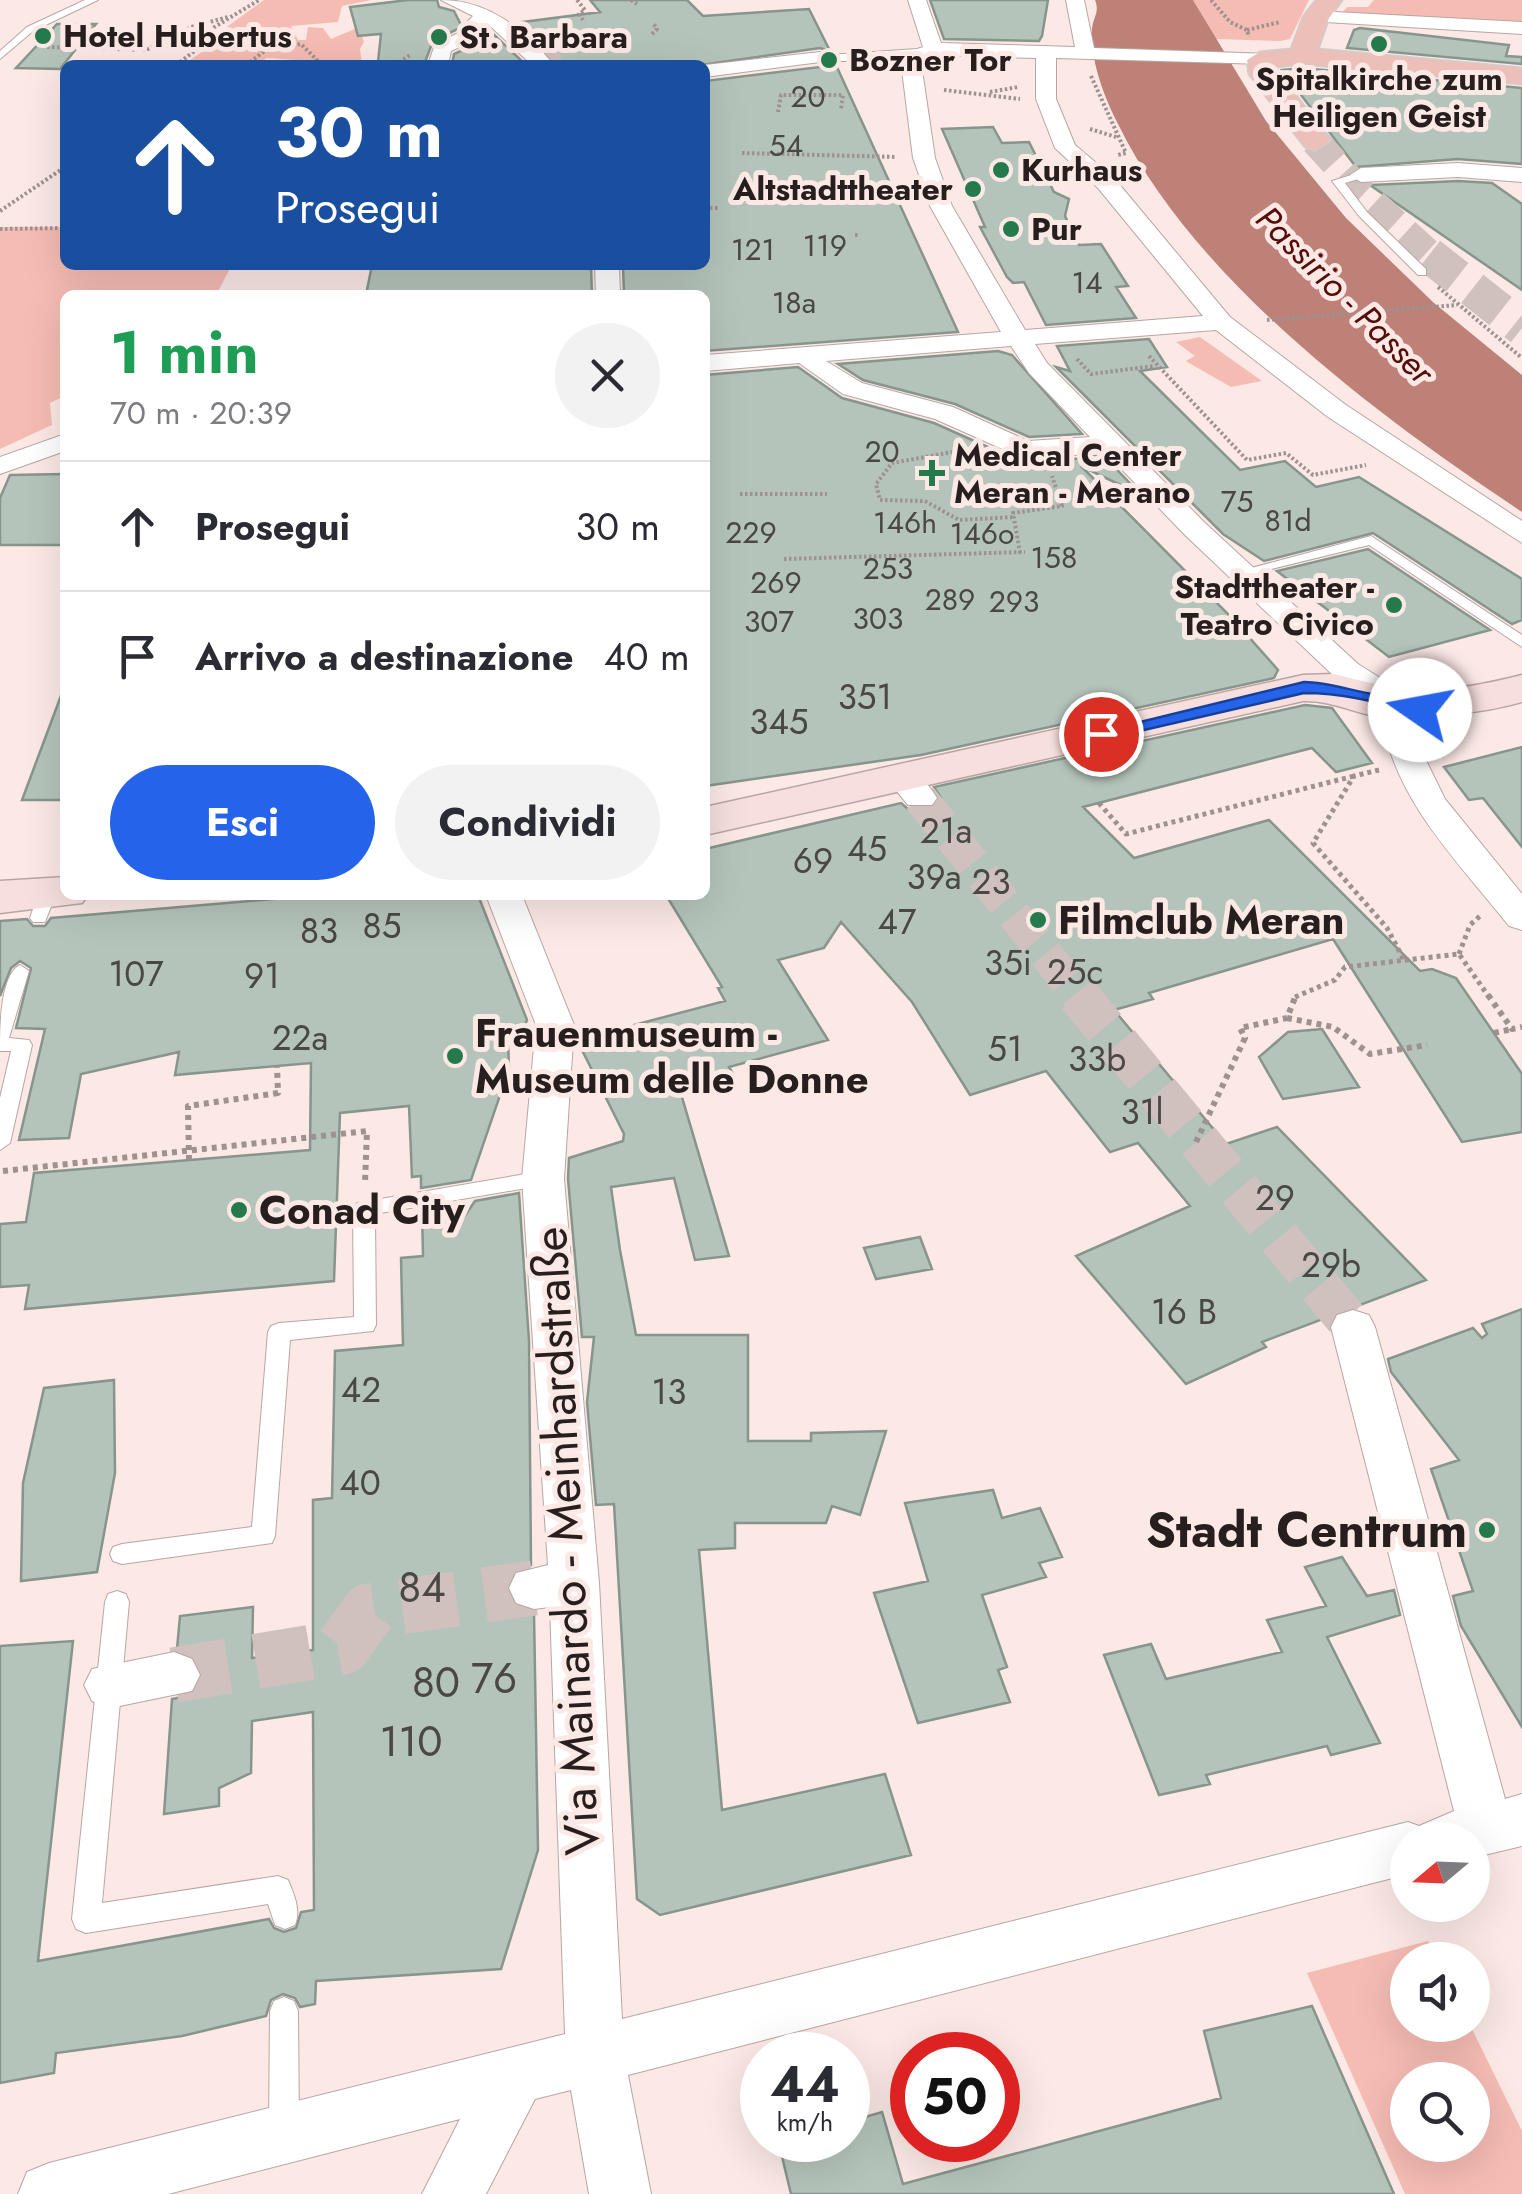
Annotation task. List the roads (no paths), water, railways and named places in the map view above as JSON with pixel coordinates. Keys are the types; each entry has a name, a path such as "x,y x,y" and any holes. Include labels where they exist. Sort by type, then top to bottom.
{"main road":[{"path":"1302,56 1322,8"},
{"path":"1315,141 1259,65 1265,58 1302,56 1522,76"},
{"path":"710,820 911,788 1279,693 1333,687 1401,707 1476,701 1522,688"}],"street":[{"path":"450,0 488,15 540,60"},
{"path":"917,0 927,52"},
{"path":"1075,0 1087,50"},
{"path":"1322,8 1522,28"},
{"path":"488,15 519,56"},
{"path":"439,60 442,48 488,15"},
{"path":"1046,49 1046,99 1066,148 1106,183 1221,322 1337,411 1522,534"},
{"path":"710,70 872,55 1046,49 1233,50 1265,58"},
{"path":"927,52 912,70 924,158 946,216 1038,368 1108,442 1346,672 1401,707 1399,724 1406,764 1522,918"},
{"path":"1361,175 1458,170 1522,175"},
{"path":"710,362 1221,322"},
{"path":"803,353 823,374 858,394 944,413 1031,448 1108,442"},
{"path":"0,466 60,444"},
{"name":"Via Mainardo - Meinhardstraße","path":"506,900 555,1024 543,1178 554,1586 595,2057 620,2194"},
{"path":"1354,1327 1481,1822"},
{"path":"110,1685 174,1674"},
{"path":"49,2194 1390,1853"},
{"path":"453,2194 516,2077"}],"lane":[{"path":"0,56 30,29 93,0"},
{"path":"1361,175 1338,180 1363,214 1422,272"},
{"path":"1242,572 1370,540 1522,642"},
{"path":"0,1143 22,1046 0,1040 20,971"},
{"path":"122,1554 264,1536 279,1332 365,1324 364,1208 543,1178"},
{"path":"117,1602 86,1918 278,1889 285,1915"},
{"path":"284,2011 284,2135"}],"water":[{"name":"Passirio - Passer","path":"1095,0 1193,0 1266,121 1346,218 1434,303 1522,375 1522,512 1352,389 1242,291 1194,238 1152,182 1108,102 1093,53"}],"tunnel":[{"path":"539,51 570,48"},
{"path":"1315,141 1362,193 1432,257"},
{"path":"1429,255 1522,328"},
{"path":"920,798 1080,997"},
{"path":"1078,995 1353,1327"},
{"path":"174,1675 343,1647 369,1611 534,1588"}],"place":[{"name":"Hotel Hubertus","path":"43,36"},
{"name":"St. Barbara","path":"439,37"},
{"name":"Spitalkirche zum Heiligen Geist","path":"1379,44"},
{"name":"Bozner Tor","path":"829,60"},
{"name":"Kurhaus","path":"1001,170"},
{"name":"Altstadttheater","path":"973,189"},
{"name":"Pur","path":"1011,229"},
{"name":"Medical Center Meran - Merano","path":"932,473"},
{"name":"Stadttheater - Teatro Civico","path":"1394,605"},
{"name":"Filmclub Meran","path":"1038,920"},
{"name":"Frauenmuseum - Museum delle Donne","path":"455,1056"},
{"name":"Conad City","path":"239,1210"},
{"name":"Stadt Centrum","path":"1487,1530"}]}
